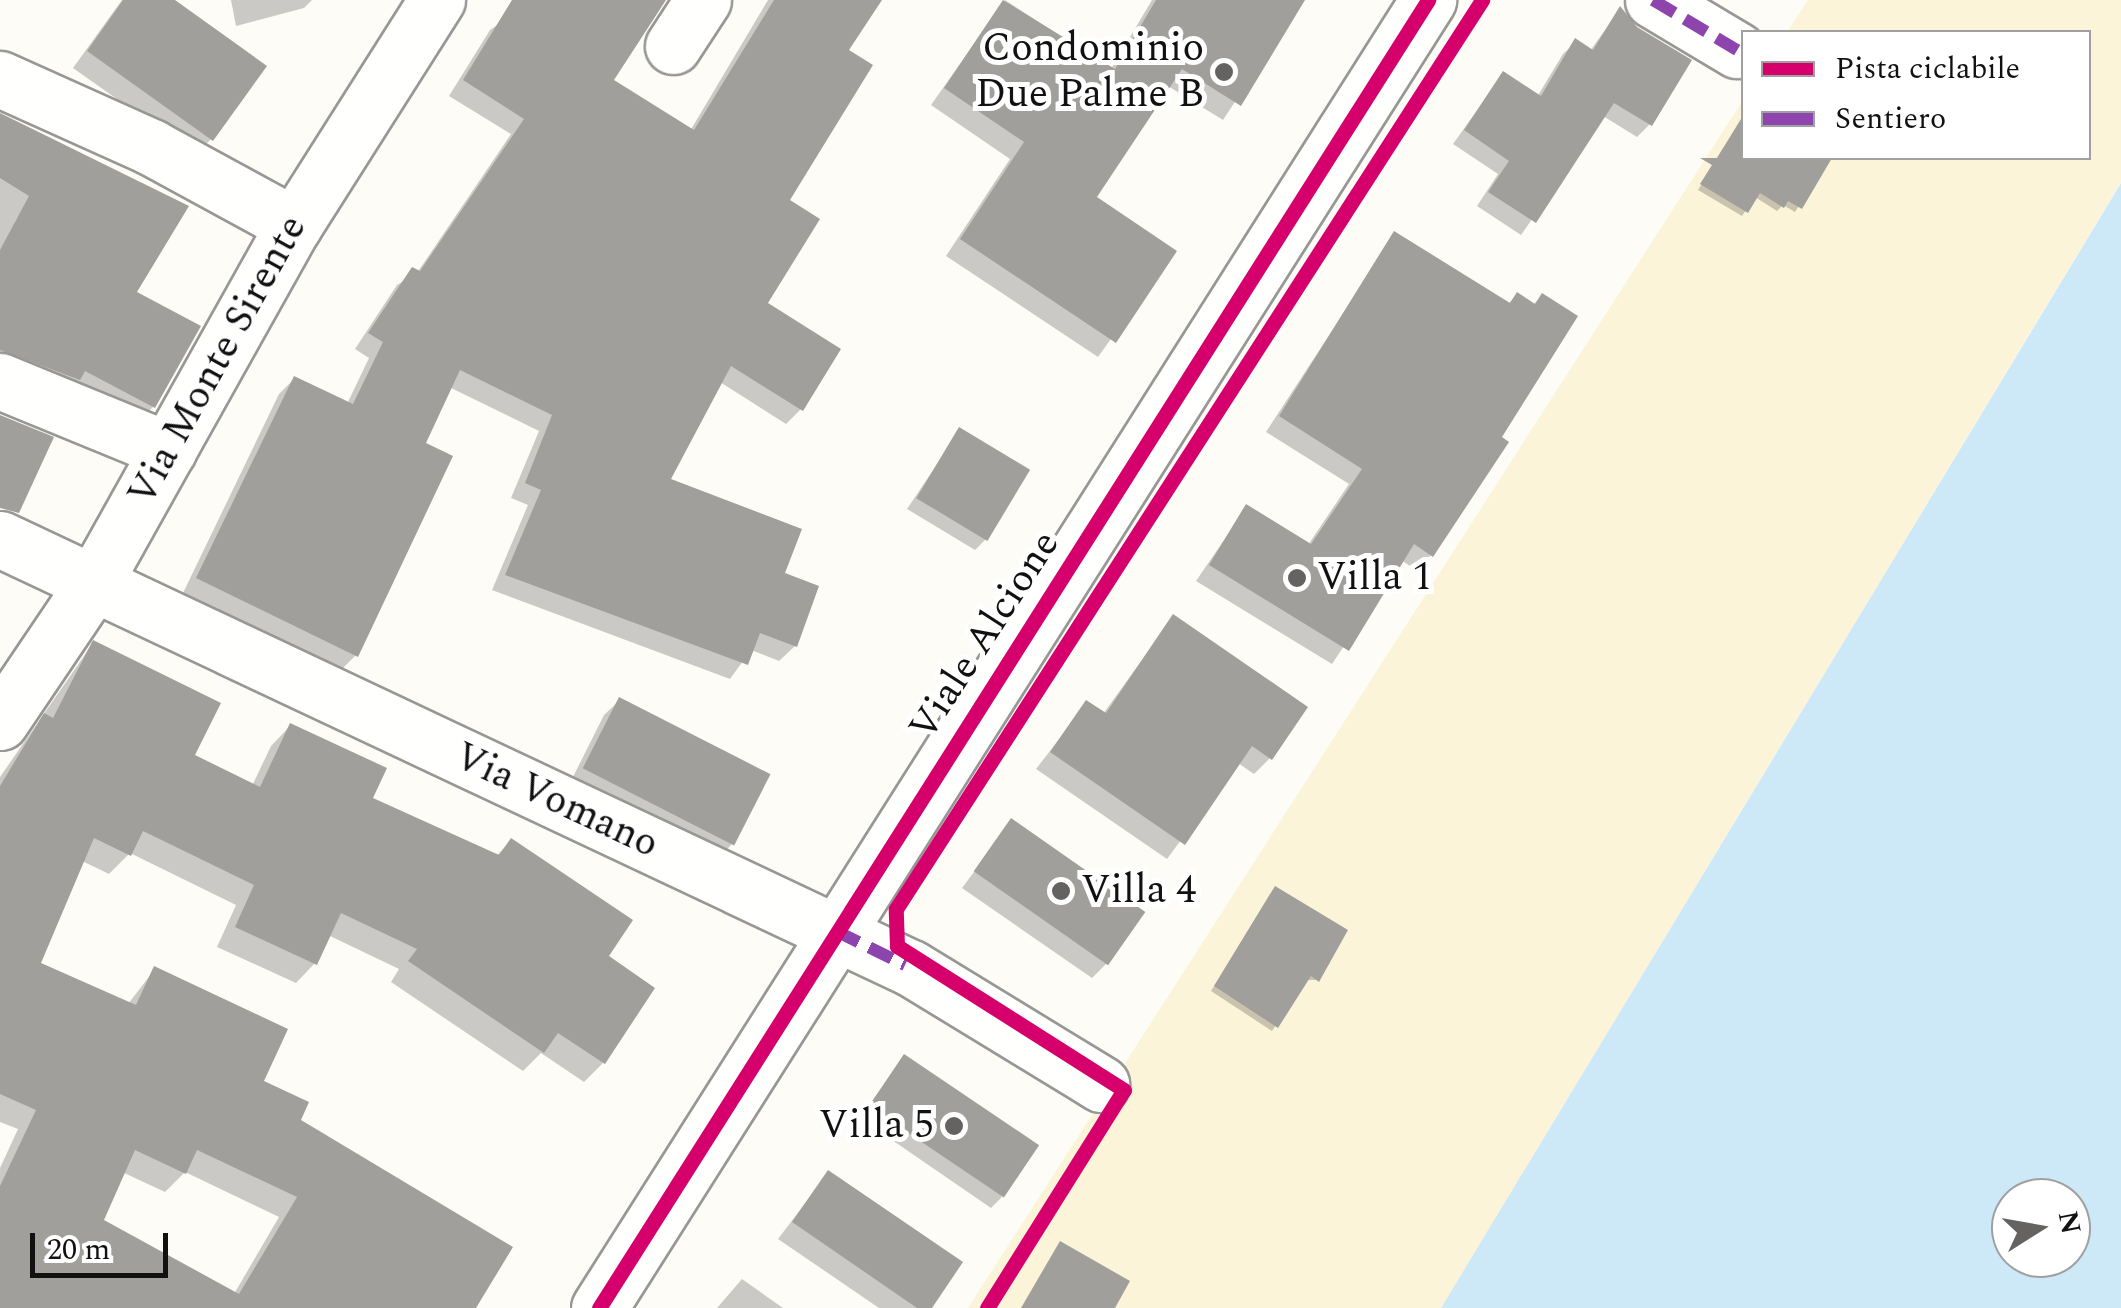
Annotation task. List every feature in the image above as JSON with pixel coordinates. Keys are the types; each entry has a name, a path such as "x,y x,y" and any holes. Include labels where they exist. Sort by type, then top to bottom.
{"street":[{"name":"Via Monte Sirente","path":"0,722 93,584 294,224 437,0"},
{"path":"673,46 703,0"},
{"name":"Viale Alcione","path":"599,1308 1428,0"},
{"path":"1653,0 1738,50"},
{"path":"0,79 150,147 294,224"},
{"path":"0,381 168,450"},
{"name":"Via Vomano","path":"0,539 911,968 1101,1084"}],"sand":[{"path":"1808,0 2121,0 2121,182 1441,1308 968,1308 1741,103 1741,160 2091,160 2091,30 1788,30"}],"water":[{"path":"2121,183 2121,1308 1441,1308"}],"building":[{"path":"123,0 175,0 267,66 213,141 87,51"},
{"path":"512,0 666,0 614,80 694,130 774,0 882,0 849,50 873,65 790,200 820,219 768,303 841,349 803,411 731,366 671,479 802,529 785,573 819,586 797,647 760,633 748,665 505,575 541,490 525,483 552,415 460,370 426,443 453,456 358,657 196,578 294,376 353,404 383,342 368,333 412,267 420,271 524,119 463,80"},
{"path":"1003,0 1115,69 1156,0 1305,0 1241,106 1182,69 1097,197 1177,251 1116,343 960,239 1024,142 944,88"},
{"path":"1620,6 1637,27 1692,60 1652,126 1614,103 1536,223 1488,192 1509,161 1464,130 1503,71 1541,96 1575,38 1593,50"},
{"path":"0,113 189,206 137,292 201,326 155,408 85,371 80,380 0,350 0,250 29,196 0,178"},
{"path":"1741,119 1741,160 1831,160 1802,209 1788,201 1784,208 1760,193 1748,213 1700,184 1712,165 1700,158 1717,158"},
{"path":"1394,231 1510,303 1517,292 1535,304 1542,293 1578,316 1502,437 1509,442 1433,557 1414,544 1349,651 1209,565 1246,504 1311,544 1362,469 1279,416"},
{"path":"0,415 54,437 19,513 0,508"},
{"path":"959,427 1030,470 987,541 916,498"},
{"path":"1173,614 1308,707 1272,760 1252,746 1185,845 1050,752 1086,700 1106,713"},
{"path":"93,640 221,703 195,755 260,787 290,723 387,768 373,798 499,855 511,838 633,920 609,956 655,988 605,1064 558,1033 544,1053 408,961 417,949 341,913 317,965 235,927 254,885 143,831 131,856 94,838 41,963 136,1005 154,966 288,1029 264,1081 309,1102 301,1120 513,1247 476,1308 0,1308 0,1186 36,1110 0,1094 0,786 44,713 53,718","holes":["135,1150 186,1174 197,1150 297,1197 239,1294 104,1220"]},
{"path":"619,697 770,774 734,845 583,768"},
{"name":"Villa 4","path":"1011,818 1145,912 1108,965 974,871"},
{"path":"1275,886 1348,930 1319,982 1311,976 1278,1028 1214,986"},
{"name":"Villa 5","path":"904,1054 1039,1145 1004,1197 869,1106"},
{"path":"828,1170 963,1262 932,1308 917,1308 792,1222"},
{"path":"1060,1241 1130,1281 1115,1308 1021,1308"}],"marked path":[{"path":"1653,0 1737,50"},
{"path":"836,931 905,965"}],"cycle path":[{"path":"599,1308 1428,0"},
{"path":"987,1308 1124,1090 897,946 896,909 1482,0"}],"place":[{"name":"Condominio Due Palme B","path":"1224,72"},
{"name":"Villa 1","path":"1297,578"},
{"name":"Villa 4","path":"1061,891"},
{"name":"Villa 5","path":"954,1126"}]}
